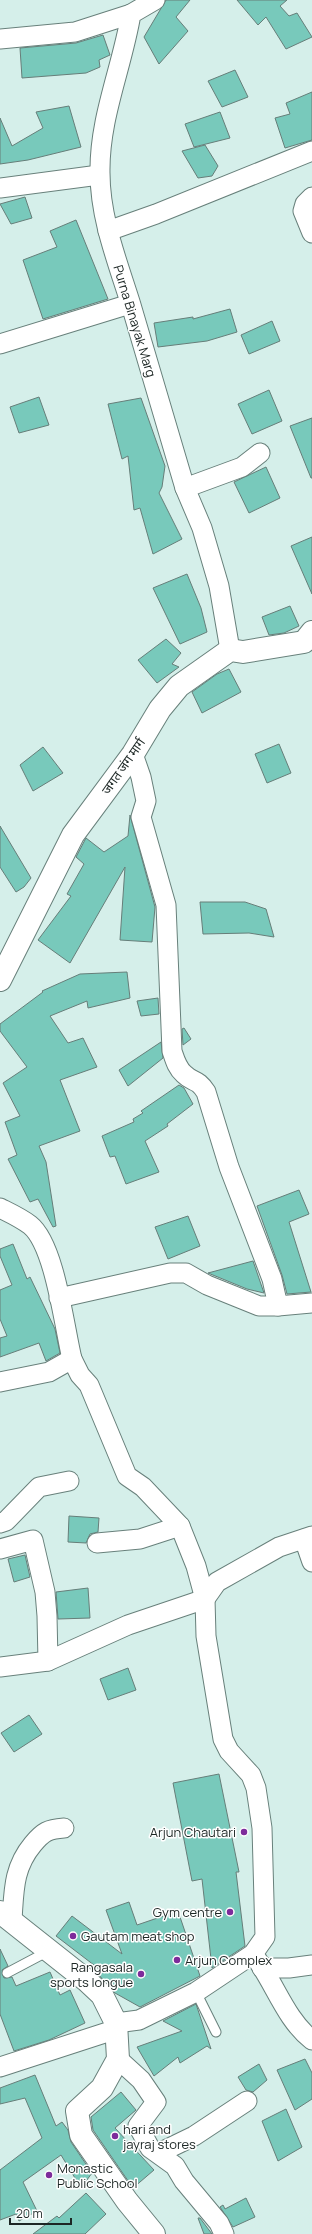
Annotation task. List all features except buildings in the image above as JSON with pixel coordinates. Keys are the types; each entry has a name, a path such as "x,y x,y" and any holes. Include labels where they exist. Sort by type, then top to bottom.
{"street":[{"path":"0,39 75,32 131,14 155,0"},
{"name":"Purna Binayak Marg","path":"131,14 125,49 102,135 100,174 108,231 184,488 202,528 219,586 230,650"},
{"path":"108,231 144,219 312,151"},
{"path":"0,188 100,174"},
{"path":"312,197 305,204 303,211 312,232"},
{"path":"0,344 130,304"},
{"path":"184,488 242,467 260,453"},
{"path":"230,650 243,652 309,642"},
{"name":"जगत जंग मार्ग","path":"0,980 73,835 133,754 160,709 179,686 230,650"},
{"path":"133,754 141,777 146,801 141,818 166,905 172,1051 177,1066 184,1075 200,1082 206,1092 229,1166 272,1279 278,1306"},
{"path":"0,1208 12,1213 30,1225 39,1236 54,1272 72,1359 80,1375 89,1385 127,1476 143,1487 180,1526 196,1566 205,1599 206,1636 223,1739 229,1751 251,1775 256,1788 262,1828 265,1937 258,1961 292,2018 303,2034 312,2040"},
{"path":"59,1298 170,1273 186,1273 207,1285 259,1306 312,1303"},
{"path":"0,1382 49,1372 72,1359"},
{"path":"0,1523 6,1521 39,1486 69,1481"},
{"path":"97,1543 140,1539 180,1526"},
{"path":"0,1667 48,1661 128,1625 205,1599 217,1582 279,1546 308,1537 312,1562"},
{"path":"0,1549 33,1540 45,1592 48,1661"},
{"path":"64,1828 51,1828 42,1832 23,1856 17,1870 6,1916 48,1949 102,1995 116,2026 118,2059 102,2088 77,2111 81,2134 127,2201 154,2234"},
{"path":"0,2067 116,2026 139,2020 258,1961 289,1968 312,1965"},
{"path":"118,2059 141,2080 156,2102 138,2126 150,2148 159,2153 175,2166 184,2181 220,2223 224,2234"},
{"path":"159,2153 194,2136 247,2101"}],"lane":[{"path":"7,1973 41,1956 48,1949"},
{"path":"196,1992 216,2032"}],"place":[{"name":"Arjun Chautari","path":"244,1832"},
{"name":"Gym centre","path":"230,1912"},
{"name":"Gautam meat shop","path":"73,1936"},
{"name":"Arjun Complex","path":"177,1960"},
{"name":"Rangasala sports longue","path":"141,1974"},
{"name":"hari and jayraj stores","path":"115,2136"},
{"name":"Monastic Public School","path":"49,2175"}]}
